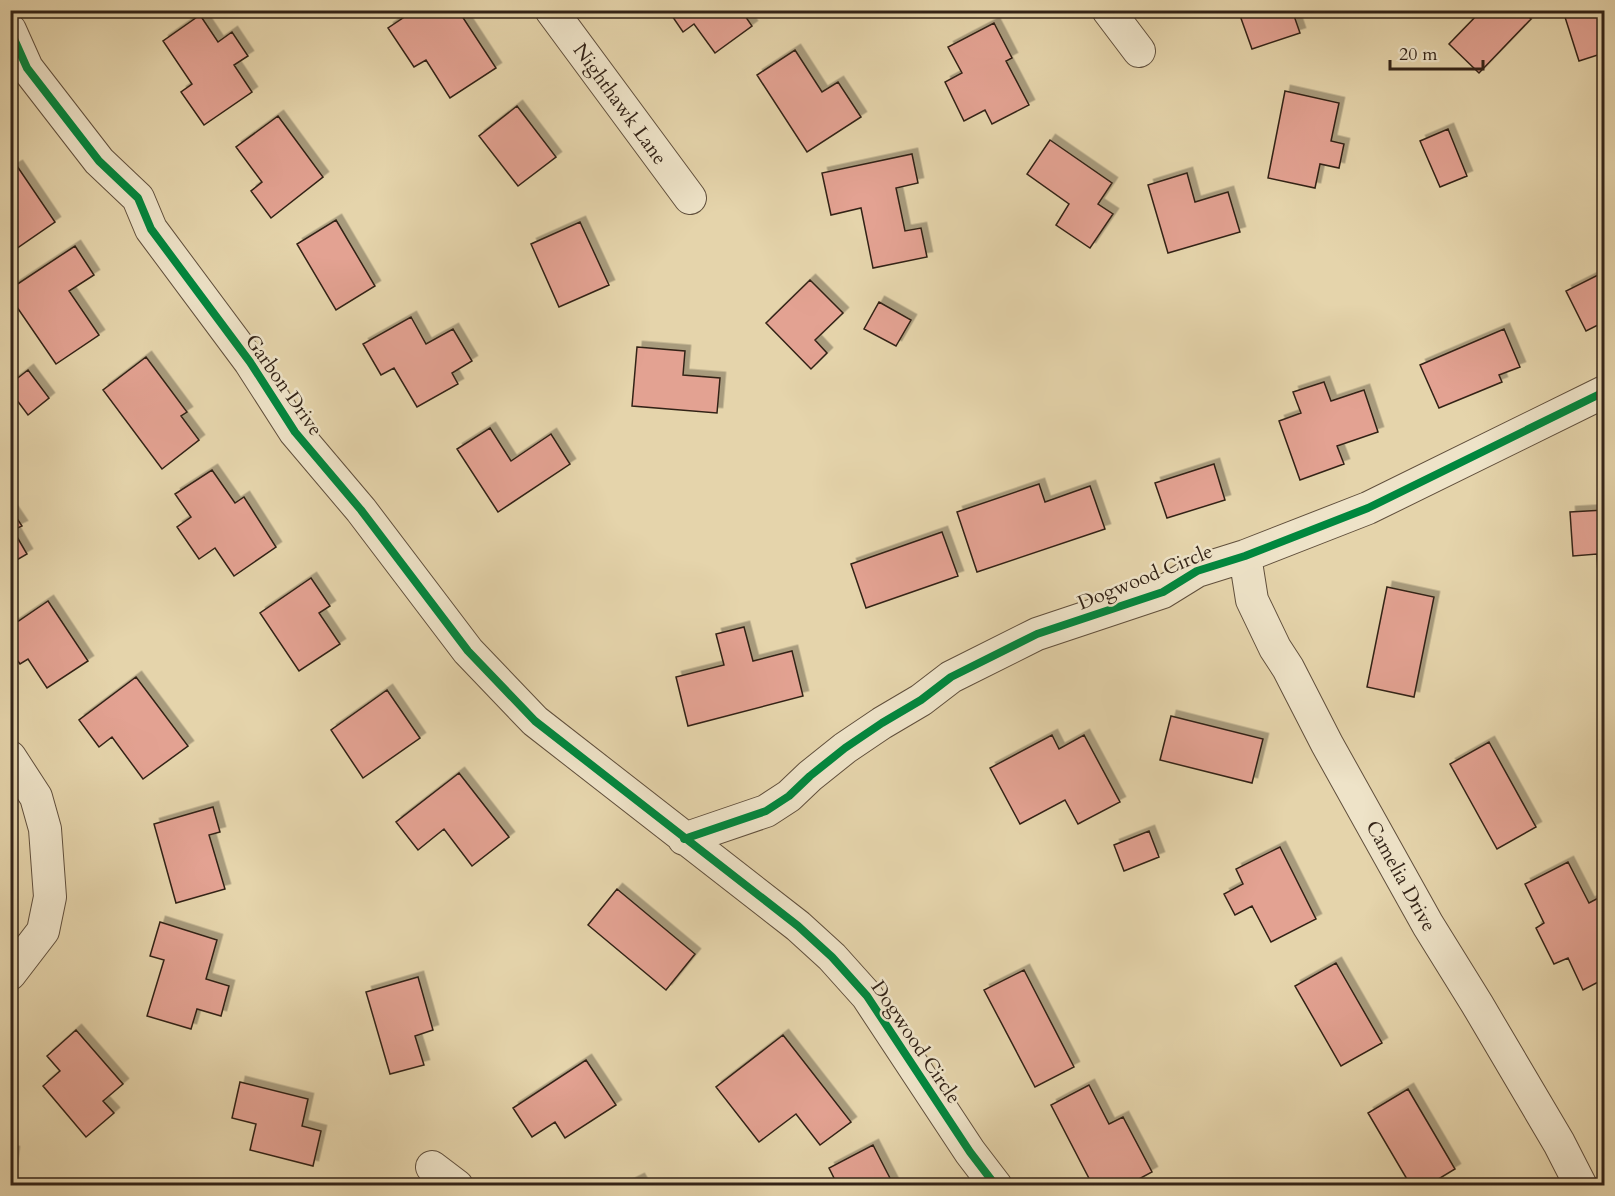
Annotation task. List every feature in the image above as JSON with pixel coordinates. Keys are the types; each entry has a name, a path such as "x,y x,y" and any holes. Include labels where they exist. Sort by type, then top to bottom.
{"street":[{"name":"Nighthawk Lane","path":"551,10 690,198"},
{"path":"1108,10 1139,51"},
{"name":"Garbon Drive","path":"10,30 27,68 99,161 138,198 151,229 249,362 295,432 361,510 468,651 535,721 558,740"},
{"name":"Dogwood Circle","path":"684,839 766,811 789,796 845,748 921,700 951,677 1027,639 1121,604 1163,592 1197,571 1245,556 1368,508 1605,392"},
{"name":"Camelia Drive","path":"1245,556 1252,600 1275,648 1428,925 1559,1143 1581,1185"},
{"name":"Dogwood Circle","path":"558,740 798,926 832,957 867,996 970,1152 996,1185"},
{"path":"10,757 36,797 45,829 50,897 43,931 10,974"},
{"path":"432,1167 457,1185"}],"building":[{"path":"415,10 458,10 496,68 450,98 426,60 414,67 388,28"},
{"path":"668,10 741,10 752,26 715,53 694,24 683,32"},
{"path":"1238,10 1292,10 1300,33 1252,49"},
{"path":"1482,10 1522,10 1531,19 1479,73 1449,44"},
{"path":"1575,10 1604,10 1604,53 1579,61 1564,14"},
{"path":"200,15 218,42 232,32 248,56 234,65 252,92 204,125 181,92 192,84 163,41"},
{"path":"994,23 1012,58 1006,61 1029,105 992,124 985,110 964,121 945,82 962,73 948,47"},
{"path":"795,50 822,92 838,82 861,117 807,152 757,75"},
{"path":"1285,91 1339,103 1331,141 1344,144 1339,168 1320,164 1315,188 1268,178"},
{"path":"517,106 556,157 518,186 479,136"},
{"path":"278,116 323,177 271,218 251,191 262,182 236,147"},
{"path":"1448,129 1467,176 1440,187 1420,141"},
{"path":"1050,140 1112,183 1098,204 1113,214 1090,248 1056,225 1069,204 1027,174"},
{"path":"912,154 918,183 896,188 905,231 921,228 927,257 873,268 861,208 831,215 822,173"},
{"path":"17,166 55,222 10,253 10,170"},
{"path":"1187,173 1195,202 1228,192 1240,232 1168,253 1148,185"},
{"path":"336,220 375,286 336,310 297,244"},
{"path":"580,222 609,285 559,307 531,244"},
{"path":"75,246 94,275 69,291 99,335 56,364 10,297 10,289"},
{"path":"1604,272 1604,322 1586,331 1566,291"},
{"path":"810,280 843,313 815,340 827,353 811,369 766,323"},
{"path":"879,302 911,320 896,346 864,329"},
{"path":"411,317 426,344 453,329 472,361 452,373 458,384 417,407 394,368 381,375 363,344"},
{"path":"1504,329 1520,367 1499,375 1502,382 1439,408 1420,365"},
{"path":"637,347 685,351 683,375 720,378 717,413 632,406"},
{"path":"146,357 187,412 181,416 199,440 162,469 103,390"},
{"path":"28,370 49,398 28,415 10,391 10,384"},
{"path":"1324,382 1331,401 1364,390 1378,432 1337,446 1344,464 1300,480 1279,421 1301,413 1293,392"},
{"path":"490,428 511,461 551,434 570,464 498,512 457,449"},
{"path":"1214,464 1225,500 1167,518 1155,483"},
{"path":"212,470 235,503 244,497 276,547 234,576 215,548 199,559 177,527 191,517 175,494"},
{"path":"1039,484 1045,502 1090,486 1105,529 977,572 957,512"},
{"path":"10,508 22,526 13,530 27,554 10,564"},
{"path":"1604,510 1604,574 1598,574 1597,554 1573,556 1570,512"},
{"path":"942,532 958,576 866,608 851,564"},
{"path":"311,578 330,606 319,613 340,644 299,671 260,613"},
{"path":"1387,587 1434,597 1414,697 1367,687"},
{"path":"48,601 88,661 47,688 28,659 20,664 10,650 10,627"},
{"path":"744,627 753,661 792,651 803,696 688,726 676,677 724,665 716,634"},
{"path":"136,677 188,746 143,779 112,737 99,747 79,720"},
{"path":"387,690 420,738 363,778 331,730"},
{"path":"1171,716 1263,739 1252,783 1160,760"},
{"path":"1052,735 1059,749 1084,735 1120,802 1078,824 1065,800 1020,824 990,768"},
{"path":"1489,742 1536,827 1497,849 1450,764"},
{"path":"459,773 509,837 472,866 444,829 418,850 396,822"},
{"path":"213,807 220,832 209,835 225,889 176,903 154,824"},
{"path":"1149,831 1159,857 1124,871 1114,845"},
{"path":"1280,847 1316,919 1271,942 1252,906 1235,915 1224,894 1243,884 1236,869"},
{"path":"1568,862 1589,903 1604,895 1604,979 1583,990 1568,958 1554,964 1536,928 1544,923 1525,884"},
{"path":"617,889 695,954 666,990 588,925"},
{"path":"160,922 217,940 206,979 229,986 221,1016 197,1009 191,1029 147,1016 164,960 150,956"},
{"path":"1336,963 1382,1043 1341,1066 1295,986"},
{"path":"1024,970 1074,1067 1035,1087 984,990"},
{"path":"418,977 433,1030 415,1036 424,1065 390,1074 366,992"},
{"path":"76,1030 123,1084 103,1101 114,1113 86,1137 43,1086 60,1071 47,1056"},
{"path":"783,1035 851,1122 820,1145 796,1114 759,1142 716,1087"},
{"path":"586,1060 616,1105 565,1138 555,1122 532,1137 513,1108"},
{"path":"240,1082 308,1099 302,1126 321,1131 313,1166 250,1150 256,1124 232,1118"},
{"path":"1089,1085 1109,1124 1123,1117 1152,1172 1126,1186 1093,1186 1051,1105"},
{"path":"1408,1089 1455,1169 1427,1186 1411,1186 1368,1113"},
{"path":"873,1145 894,1186 838,1186 829,1168"},
{"path":"10,1151 14,1152 10,1181"},
{"path":"639,1179 643,1186 625,1186"}],"cycle path":[{"path":"10,30 27,68 99,161 138,198 151,229 250,362 295,432 361,510 468,651 535,721 798,926 832,957 867,996 970,1152 996,1186"},
{"path":"684,839 766,811 789,796 845,748 921,700 951,677 1037,634 1163,592 1197,571 1245,556 1368,508 1604,392"}]}
